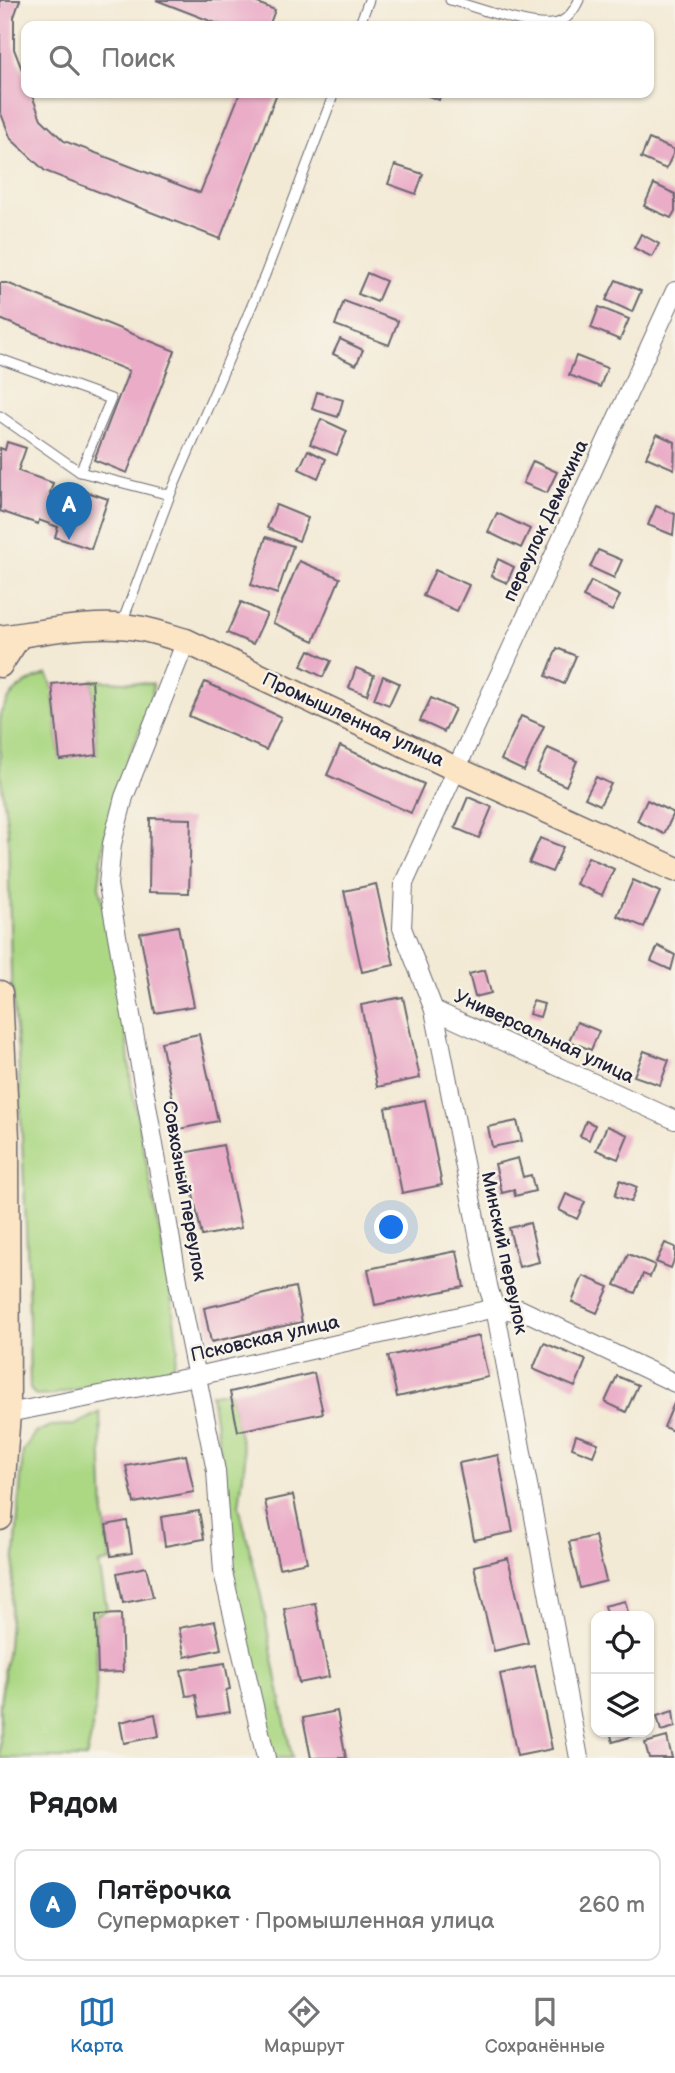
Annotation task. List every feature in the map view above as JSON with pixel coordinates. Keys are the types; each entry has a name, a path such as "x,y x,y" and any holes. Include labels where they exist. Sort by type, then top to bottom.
{"main road":[{"name":"Промышленная улица","path":"0,665 9,637 58,628 141,628 186,641 675,869"},
{"path":"0,993 7,1138 8,1413 0,1518"}],"street":[{"name":"переулок Демехина","path":"456,769 675,291"},
{"name":"Совхозный переулок","path":"186,641 124,797 112,844 108,885 216,1471 223,1572 266,1758"},
{"name":"Минский переулок","path":"456,769 404,883 402,928 434,1010 489,1290 495,1308 579,1758"},
{"name":"Универсальная улица","path":"434,1010 675,1120"},
{"name":"Псковская улица","path":"489,1290 530,1314 675,1383"},
{"name":"Псковская улица","path":"8,1413 197,1376 495,1308 530,1314"}],"lane":[{"path":"361,21 369,0"},
{"path":"450,0 525,21"},
{"path":"559,21 573,13 579,0"},
{"path":"121,628 170,495 265,275 332,98"},
{"path":"0,359 111,399 80,472"},
{"path":"0,416 80,472 170,495"}],"green space":[{"path":"47,674 52,684 60,759 97,754 92,680 153,684 152,700 129,757 104,842 99,886 123,1000 131,1083 169,1280 178,1349 173,1367 51,1395 36,1396 30,1389 28,1270 18,1052 11,974 8,831 0,772 0,714 8,699 20,687"},
{"path":"230,1392 245,1459 239,1506 261,1596 292,1758 273,1758 224,1553 227,1496 211,1394"},
{"path":"100,1412 104,1515 111,1561 99,1564 107,1610 96,1615 95,1705 86,1758 0,1758 0,1704 8,1646 23,1451 35,1433 50,1426 75,1425"}],"building":[{"path":"0,0 20,0 14,17 14,49 21,67 21,98 33,98 41,119 64,141 200,193 238,98 275,98 220,239 45,171 11,139 0,111"},
{"path":"156,0 250,0 275,10 271,21 210,21"},
{"path":"649,139 675,150 666,169 641,158"},
{"path":"395,165 423,174 416,194 388,184"},
{"path":"654,184 675,194 675,211 671,218 644,206"},
{"path":"641,234 659,244 652,257 634,248"},
{"path":"367,273 386,281 377,302 358,294"},
{"path":"616,280 641,291 632,312 606,300"},
{"path":"0,283 7,283 175,351 127,473 94,460 129,371 0,319"},
{"path":"344,301 398,321 389,345 335,325"},
{"path":"599,307 629,319 620,340 591,328"},
{"path":"340,339 363,350 356,365 333,354"},
{"path":"576,356 607,368 600,387 569,375"},
{"path":"317,392 343,400 338,417 312,409"},
{"path":"321,419 347,431 337,455 310,444"},
{"path":"657,434 675,442 674,469 646,457"},
{"path":"7,442 26,448 18,471 53,483 50,493 68,499 72,487 108,499 91,549 55,537 58,527 39,520 38,524 0,511 0,448 5,450"},
{"path":"308,450 326,459 318,478 299,469"},
{"path":"533,461 557,472 547,493 523,483"},
{"path":"276,505 308,518 299,541 267,528"},
{"path":"656,506 675,514 673,535 648,525"},
{"path":"497,513 530,529 521,548 488,532"},
{"path":"266,537 293,546 277,594 251,585"},
{"path":"598,550 622,560 614,578 590,567"},
{"path":"498,559 514,567 507,583 491,576"},
{"path":"299,561 340,578 314,641 273,623"},
{"path":"435,570 469,585 457,611 423,596"},
{"path":"591,581 620,596 612,611 583,597"},
{"path":"241,602 267,614 253,644 227,633"},
{"path":"557,648 576,656 564,684 546,676"},
{"path":"309,650 331,661 323,677 301,666"},
{"path":"356,668 374,675 367,695 349,688"},
{"path":"383,676 399,683 389,705 374,699"},
{"path":"92,680 97,755 60,760 52,684"},
{"path":"205,682 281,717 266,750 189,716"},
{"path":"431,698 455,709 444,732 420,721"},
{"path":"521,716 544,726 524,771 501,760"},
{"path":"340,746 424,784 411,813 327,775"},
{"path":"548,748 577,761 566,786 537,773"},
{"path":"596,777 611,784 600,805 585,798"},
{"path":"468,797 492,807 479,838 455,828"},
{"path":"647,800 674,813 664,834 637,821"},
{"path":"150,818 191,819 189,893 149,892"},
{"path":"540,838 563,847 552,872 529,863"},
{"path":"588,857 614,869 602,895 576,884"},
{"path":"633,880 660,892 644,927 617,916"},
{"path":"376,884 394,965 362,972 344,891"},
{"path":"178,926 194,1006 155,1013 140,933"},
{"path":"658,946 675,955 671,970 651,961"},
{"path":"485,970 491,993 475,997 469,974"},
{"path":"403,997 420,1078 377,1087 361,1005"},
{"path":"533,1001 544,1004 540,1017 529,1014"},
{"path":"577,1022 599,1031 591,1050 569,1041"},
{"path":"199,1034 218,1121 179,1129 161,1042"},
{"path":"644,1051 669,1060 660,1085 634,1076"},
{"path":"425,1100 442,1185 402,1193 385,1108"},
{"path":"517,1121 522,1141 492,1147 488,1127"},
{"path":"586,1121 595,1125 589,1140 580,1136"},
{"path":"607,1126 628,1135 618,1159 596,1150"},
{"path":"223,1145 241,1228 202,1236 184,1153"},
{"path":"518,1158 523,1177 531,1175 535,1191 515,1196 514,1190 502,1193 495,1164"},
{"path":"620,1180 637,1187 631,1202 615,1196"},
{"path":"566,1194 585,1202 577,1219 559,1210"},
{"path":"530,1223 539,1262 519,1267 509,1228"},
{"path":"665,1243 675,1247 671,1268 656,1262"},
{"path":"457,1251 464,1287 375,1305 368,1269"},
{"path":"628,1254 655,1265 650,1277 643,1274 635,1293 615,1285"},
{"path":"583,1276 609,1287 597,1313 572,1302"},
{"path":"295,1287 302,1322 211,1342 204,1308"},
{"path":"479,1336 488,1377 397,1397 388,1356"},
{"path":"544,1343 586,1360 575,1387 533,1369"},
{"path":"314,1373 323,1413 238,1431 230,1392"},
{"path":"617,1376 638,1385 626,1412 605,1402"},
{"path":"675,1401 675,1432 664,1427"},
{"path":"576,1435 598,1443 593,1456 572,1448"},
{"path":"186,1455 194,1492 134,1503 126,1466"},
{"path":"498,1455 513,1532 474,1540 459,1463"},
{"path":"293,1495 307,1562 279,1568 265,1501"},
{"path":"199,1511 204,1539 165,1546 161,1517"},
{"path":"127,1521 132,1553 111,1556 106,1525"},
{"path":"595,1536 606,1581 580,1588 569,1542"},
{"path":"508,1558 528,1643 494,1651 474,1566"},
{"path":"146,1567 153,1597 123,1603 117,1573"},
{"path":"625,1601 628,1611 606,1611 604,1606"},
{"path":"315,1603 329,1677 299,1683 284,1609"},
{"path":"121,1614 123,1672 98,1673 96,1615"},
{"path":"215,1621 221,1649 185,1657 179,1628"},
{"path":"225,1663 230,1689 226,1690 230,1712 200,1717 196,1695 186,1696 181,1670"},
{"path":"535,1666 552,1749 517,1756 500,1674"},
{"path":"337,1711 346,1758 311,1758 303,1718"},
{"path":"673,1711 675,1727 661,1731 657,1716"},
{"path":"155,1714 159,1736 124,1743 120,1722"},
{"path":"612,1737 630,1737 613,1742"},
{"path":"667,1737 672,1758 649,1758 645,1743"}],"place":[{"name":"Пятёрочка","path":"69,540"}]}
